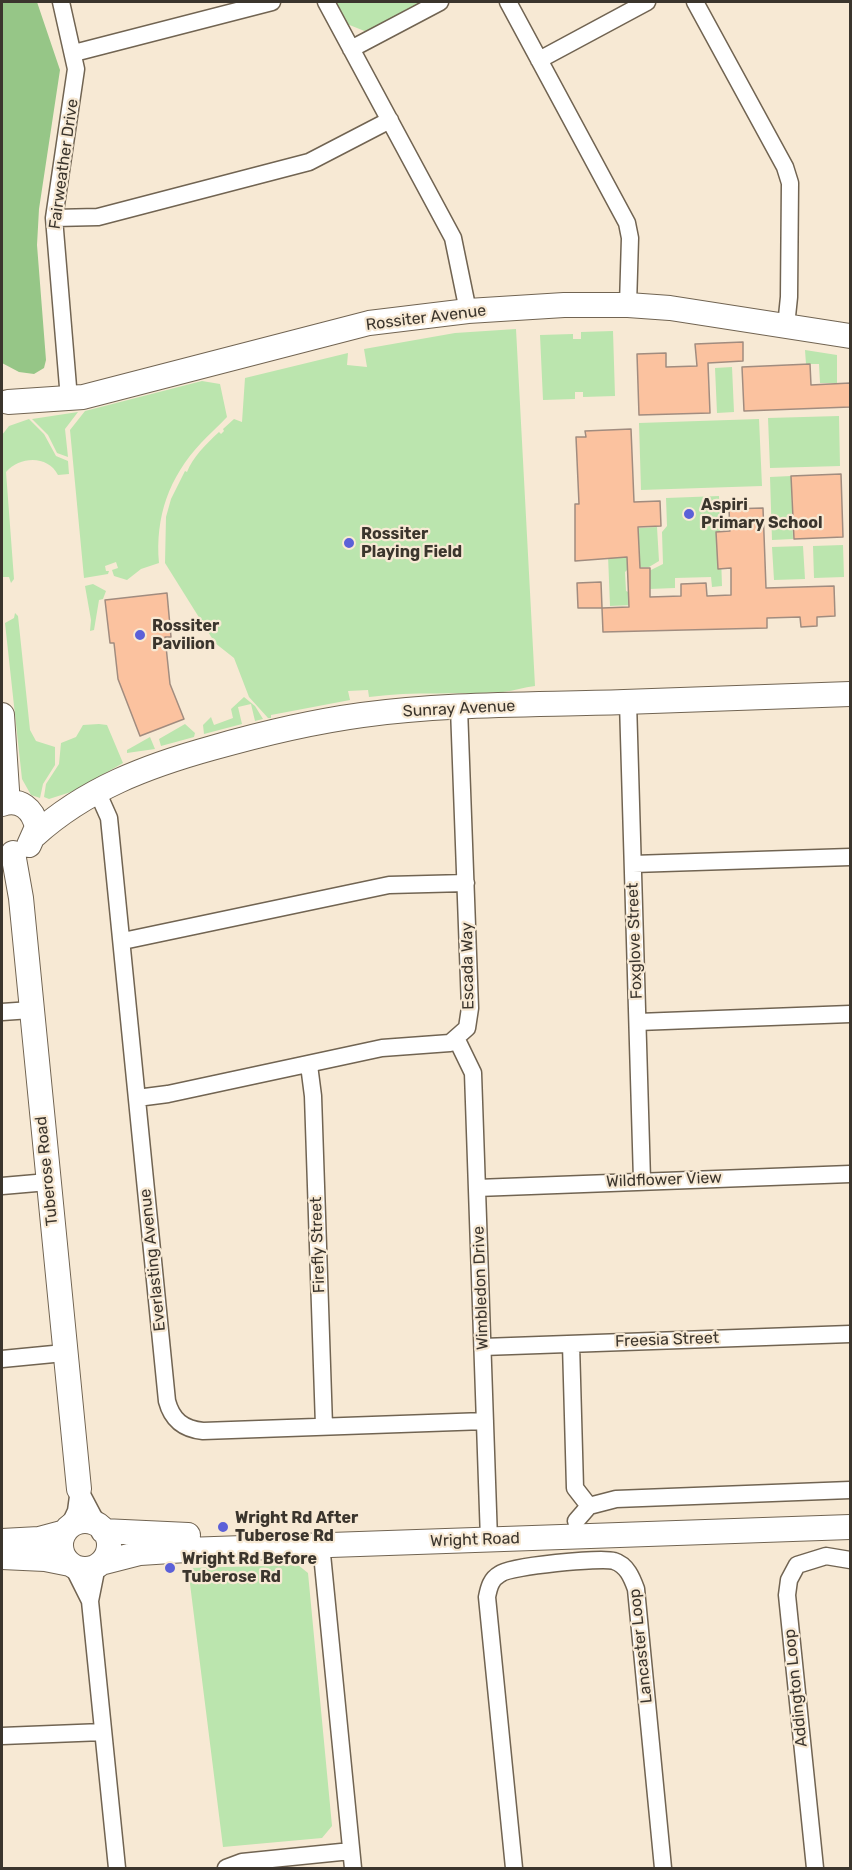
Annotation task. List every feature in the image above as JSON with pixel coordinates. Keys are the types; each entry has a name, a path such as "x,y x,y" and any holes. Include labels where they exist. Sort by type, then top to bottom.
{"street":[{"name":"Fairweather Drive","path":"61,2 74,53 76,77 54,218 69,399"},
{"path":"74,53 272,2"},
{"path":"326,2 453,238 468,311"},
{"path":"351,49 440,2"},
{"path":"508,2 627,223 630,238 628,305"},
{"path":"539,60 647,2"},
{"path":"695,2 785,166 790,183 789,297 786,326"},
{"path":"54,218 98,217 309,162 390,120"},
{"name":"Rossiter Avenue","path":"4,400 69,399 98,394 369,323 468,311 564,305 628,305 670,308 850,336"},
{"name":"Sunray Avenue","path":"31,811 89,795 162,762 280,731 364,715 459,708 850,694"},
{"name":"Foxglove Street","path":"628,702 642,1180"},
{"name":"Escada Way","path":"456,1040 467,1028 470,1016 459,708"},
{"path":"2,715 7,790 3,803 19,803 31,811 37,827 35,835"},
{"name":"Sunray Avenue","path":"7,852 27,848 35,835 89,795"},
{"name":"Everlasting Avenue","path":"89,795 109,818 168,1401 171,1412 182,1426 192,1430 485,1421"},
{"name":"Tuberose Road","path":"7,852 21,898 79,1489 76,1511 66,1530"},
{"path":"633,864 850,857"},
{"path":"123,941 389,885 466,883"},
{"path":"2,1012 31,1010"},
{"path":"638,1022 850,1014"},
{"path":"137,1098 309,1065 382,1048 444,1044 456,1040"},
{"name":"Wimbledon Drive","path":"456,1040 473,1073 489,1532"},
{"name":"Firefly Street","path":"309,1065 313,1096 324,1426"},
{"name":"Wildflower View","path":"477,1188 642,1180 850,1174"},
{"path":"2,1186 48,1182"},
{"name":"Freesia Street","path":"483,1347 850,1334"},
{"path":"571,1344 575,1488 583,1514 616,1499 850,1490"},
{"path":"2,1359 64,1353"},
{"name":"Tuberose Road","path":"79,1489 101,1529"},
{"name":"Wright Road","path":"99,1564 157,1551 321,1544 489,1532 583,1514 850,1511"},
{"path":"2,1541 39,1539 84,1521 101,1529 108,1551 99,1564 90,1601 117,1869"},
{"name":"Wright Road","path":"101,1529 180,1536 850,1527"},
{"path":"66,1530 62,1553 72,1565 90,1601"},
{"path":"321,1544 353,1869"},
{"name":"Addington Loop","path":"815,1869 788,1587 796,1565 826,1556 850,1560"},
{"path":"2,1557 45,1559 86,1569 99,1564"},
{"name":"Lancaster Loop","path":"514,1869 487,1597 489,1587 499,1574 517,1567 609,1560 627,1570 636,1589 663,1869"},
{"path":"2,1736 103,1732"},
{"path":"226,1869 242,1862 351,1851"}],"green space":[{"path":"2,2 37,2 60,70 39,209 37,245 46,360 44,368 34,374 19,372 2,363"},
{"path":"334,2 428,2 367,32 347,24"},
{"path":"516,329 535,686 503,692 369,697 368,690 348,691 350,700 271,715 271,718 268,718 249,697 234,658 215,643 165,563 166,517 171,499 185,471 187,472 204,446 219,432 221,434 234,419 242,422 245,378 348,353 347,365 367,367 364,349 455,333"},
{"path":"613,331 615,396 583,397 583,392 575,392 575,399 543,400 540,335 573,334 573,339 581,339 581,332"},
{"path":"805,350 837,355 837,383 820,383 819,364 806,364"},
{"path":"732,367 734,412 717,413 715,368"},
{"path":"202,381 220,384 227,417 190,456 166,498 159,530 159,563 141,569 127,580 114,576 112,570 118,568 116,562 105,566 106,571 109,571 108,574 84,578 70,430 85,411"},
{"path":"78,412 65,429 68,457 57,453 48,435 32,419"},
{"path":"839,416 840,466 770,468 768,418"},
{"path":"29,419 44,434 56,456 68,461 69,474 58,475 48,464 34,460 19,463 6,472 14,579 11,583 9,577 2,577 2,435 9,426"},
{"path":"759,419 762,486 641,490 639,423"},
{"path":"791,476 793,539 772,540 770,477"},
{"path":"719,496 722,586 712,587 711,577 675,578 675,588 649,589 647,572 663,564 662,532 667,526 666,498"},
{"path":"657,527 659,561 649,567 630,567 625,572 626,591 656,604 610,606 607,530"},
{"path":"843,545 844,577 814,578 813,546"},
{"path":"803,546 805,579 774,580 772,547"},
{"path":"93,584 106,591 103,599 99,600 94,630 90,631 91,620 85,586"},
{"path":"15,613 18,616 30,730 36,741 55,747 55,765 43,784 40,798 31,795 22,779 5,623 14,618"},
{"path":"244,697 255,706 263,719 255,721 251,704 238,707 242,724 204,734 203,725 211,717 214,725 233,718 231,709"},
{"path":"185,724 195,733 194,737 161,746 159,739"},
{"path":"83,725 107,725 123,763 74,791 49,799 44,797 46,784 59,764 61,743 76,737"},
{"path":"150,737 155,749 127,753 127,750"},
{"path":"298,1565 308,1573 332,1826 322,1838 223,1847 188,1568"}],"building":[{"path":"743,342 743,361 708,363 710,413 639,415 637,354 666,353 666,367 697,366 695,344"},
{"path":"810,364 811,385 850,383 850,407 744,411 742,367"},
{"path":"631,429 634,502 660,501 661,526 638,527 640,568 650,568 650,597 681,596 681,584 706,583 707,596 731,595 731,568 718,569 716,532 730,531 729,509 763,508 766,588 834,586 835,616 817,617 817,626 801,627 800,617 767,618 767,628 603,632 602,608 629,607 627,557 575,561 575,504 579,504 576,437 586,437 585,431"},
{"path":"841,474 843,537 794,539 791,476"},
{"path":"601,582 602,608 578,608 577,583"},
{"name":"Rossiter Pavilion","path":"167,593 171,637 165,637 170,684 184,719 140,736 118,679 114,643 110,643 105,600"}],"place":[{"name":"Aspiri Primary School","path":"689,514"},
{"name":"Rossiter Playing Field","path":"349,543"},
{"name":"Rossiter Pavilion","path":"140,635"},
{"name":"Wright Rd After Tuberose Rd","path":"223,1527"},
{"name":"Wright Rd Before Tuberose Rd","path":"170,1568"}]}
